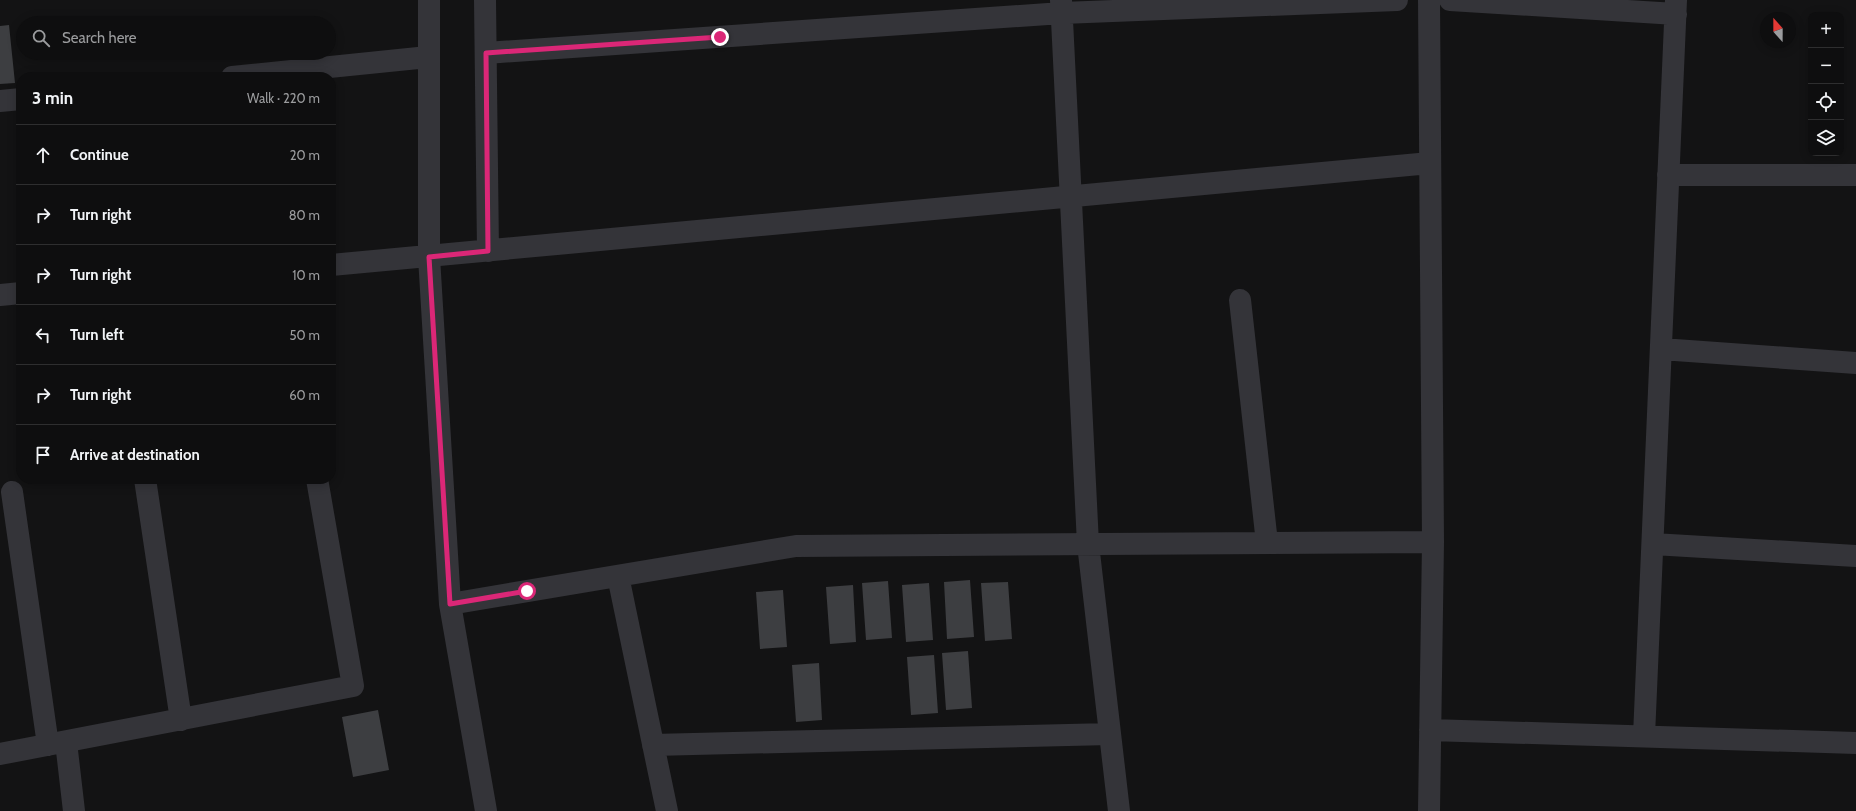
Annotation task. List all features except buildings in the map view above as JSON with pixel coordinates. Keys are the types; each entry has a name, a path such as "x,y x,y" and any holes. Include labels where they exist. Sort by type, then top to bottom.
{"street":[{"path":"429,0 428,57 434,256 450,604 486,811"},
{"path":"483,251 486,53 485,0"},
{"path":"486,53 1062,7 1397,0"},
{"path":"1429,0 1433,542 1430,811"},
{"path":"1450,0 1676,7 1644,736"},
{"path":"1062,7 1088,544 1119,811"},
{"path":"281,72 428,57"},
{"path":"0,101 16,99"},
{"path":"336,265 1430,164"},
{"path":"1668,175 1856,175"},
{"path":"0,295 16,293"},
{"path":"1240,300 1266,543"},
{"path":"1661,349 1856,363"},
{"path":"146,484 181,720"},
{"path":"0,754 353,686 318,484"},
{"path":"12,492 57,744 74,811"},
{"path":"450,604 796,546 1433,542"},
{"path":"1653,544 1856,556"},
{"path":"618,576 667,811"},
{"path":"1430,730 1856,743"},
{"path":"653,745 1110,734"}],"route":[{"path":"527,591 450,604 429,257 488,251 486,53 720,37"}]}
